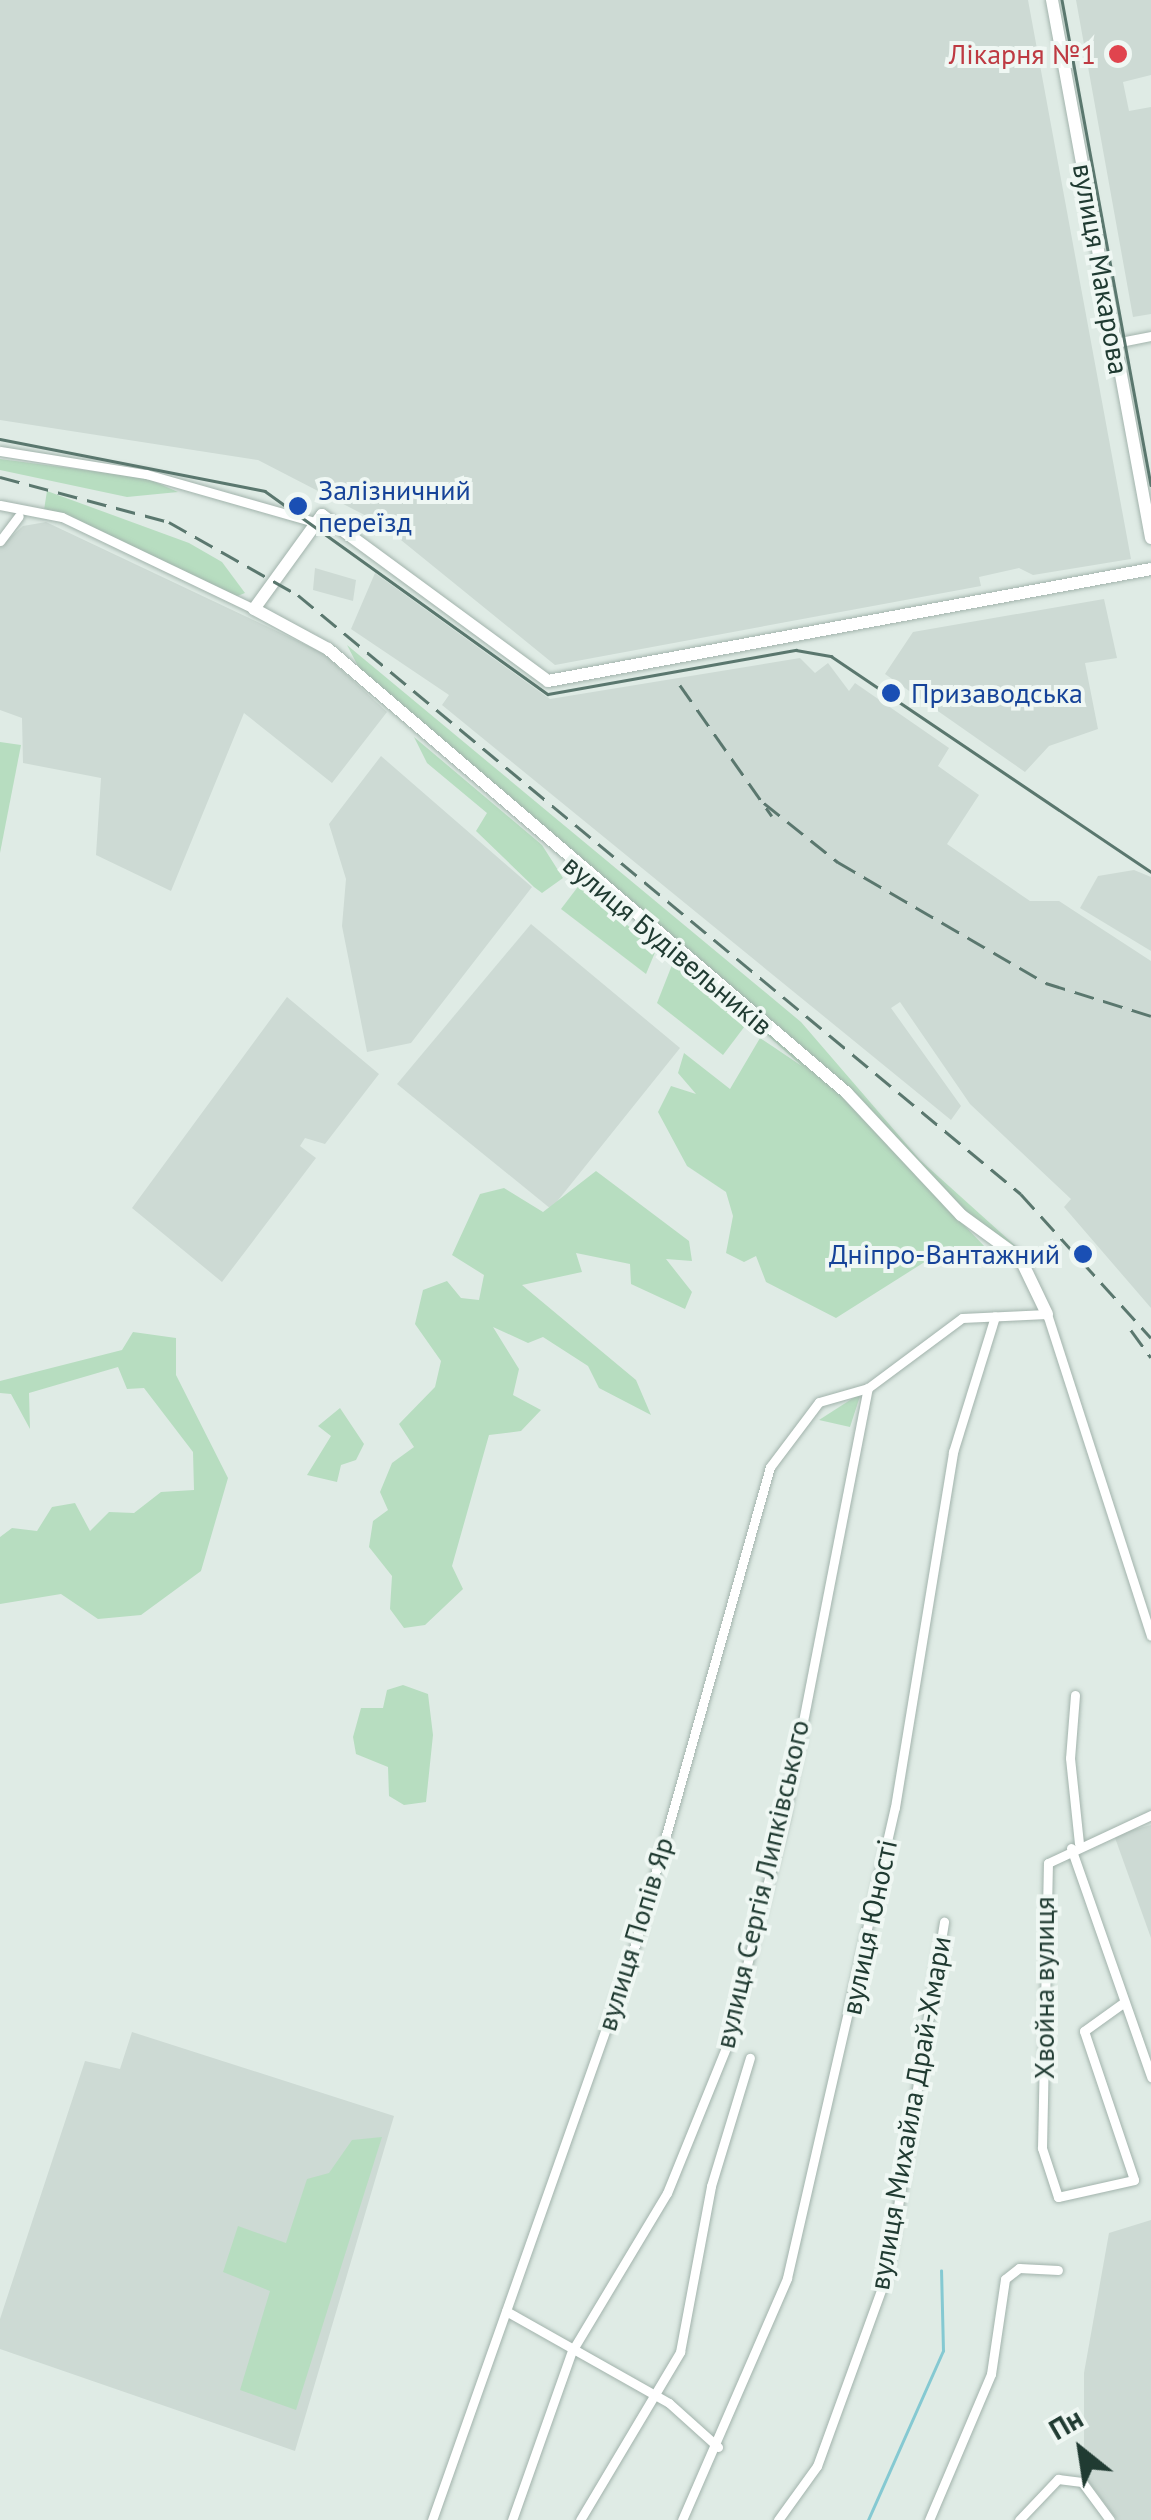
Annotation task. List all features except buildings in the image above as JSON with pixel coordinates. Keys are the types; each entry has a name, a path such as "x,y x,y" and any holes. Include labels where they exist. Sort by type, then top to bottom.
{"street":[{"name":"вулиця Макарова","path":"1052,0 1151,538"},
{"path":"1115,343 1151,336"},
{"path":"0,451 146,474 312,521 336,520 548,680 1151,569"},
{"name":"вулиця Будівельників","path":"0,505 19,516 62,518 328,648 847,1094 961,1216 1020,1258 1048,1314"},
{"path":"0,542 19,516"},
{"path":"254,609 312,521"},
{"path":"868,1388 962,1318 1048,1314 1151,1636"},
{"name":"вулиця Юності","path":"682,2520 718,2447 787,2278 894,1807 953,1452 996,1316"},
{"name":"вулиця Попів Яр","path":"432,2520 633,1952 770,1467 820,1402 868,1388"},
{"name":"вулиця Сергія Липківського","path":"512,2520 572,2351 667,2193 726,2048 785,1814 868,1388"},
{"path":"1076,1695 1070,1758 1075,1846 1151,2077"},
{"path":"1075,1846 1151,1815"},
{"name":"Хвойна вулиця","path":"1075,1846 1048,1863 1040,1934 1049,1989 1042,2148 1058,2198 1134,2180 1084,2031 1124,2003"},
{"name":"вулиця Михайла Драй-Хмари","path":"778,2520 817,2466 887,2274 944,1922"},
{"name":"вулиця Сергія Липківського","path":"580,2520 680,2352 712,2186 750,2058"},
{"path":"930,2520 991,2374 1005,2279 1018,2268 1058,2270"},
{"path":"506,2311 694,2419 718,2447"},
{"path":"1018,2520 1058,2479 1082,2482 1110,2520"}],"shaded area":[{"path":"0,0 1028,0 1131,559 1033,575 1019,568 979,577 981,586 555,665 380,523 258,460 0,420"},
{"path":"1076,0 1151,0 1151,75 1123,82 1129,111 1151,107 1151,314 1133,317"},
{"path":"46,522 323,653 387,712 332,783 244,713 171,891 96,855 101,778 23,763 22,718 0,710 0,547 23,526"},
{"path":"315,568 356,580 353,601 313,590"},
{"path":"375,573 550,699 800,658 815,673 828,663 849,691 855,683 949,748 938,766 979,795 947,844 1030,901 1059,901 1151,961 1151,1308 1064,1207 1071,1199 970,1104 900,1002 891,1008 961,1106 951,1120 442,705 449,695 351,629"},
{"path":"1104,599 1117,658 1085,663 1098,729 1049,746 1025,772 885,674 913,632"},
{"path":"381,756 532,887 411,1043 367,1052 342,926 346,879 329,824"},
{"path":"1134,870 1151,877 1151,951 1080,908 1098,876"},
{"path":"531,924 680,1048 551,1209 397,1084"},
{"path":"287,997 379,1074 325,1144 305,1138 300,1146 316,1158 222,1282 132,1208"},
{"path":"1151,1825 1151,1938 1114,1835"},
{"path":"132,2032 394,2116 295,2451 0,2349 0,2319 85,2061 120,2069"},
{"path":"1151,2220 1151,2520 1117,2520 1084,2475 1084,2373 1109,2233"}],"green space":[{"path":"0,459 146,478 178,492 127,497 0,470"},
{"path":"47,491 189,543 222,562 245,593 235,597 44,510"},
{"path":"347,645 801,1022 920,1160 1020,1250 964,1212 359,668"},
{"path":"414,737 542,845 563,878 542,893 534,887 476,831 487,813 427,763"},
{"path":"0,742 21,745 0,853"},
{"path":"580,884 656,950 646,974 561,909"},
{"path":"674,960 751,1018 723,1055 657,1003"},
{"path":"760,1038 830,1085 986,1248 923,1263 836,1318 766,1282 756,1256 744,1262 726,1253 733,1216 726,1192 687,1166 658,1112 671,1086 696,1094 678,1073 684,1053 730,1089"},
{"path":"596,1171 689,1241 692,1261 666,1259 692,1292 685,1309 631,1284 630,1264 576,1253 582,1272 522,1285 636,1380 651,1415 599,1388 588,1366 543,1337 528,1343 493,1327 519,1369 513,1395 541,1410 521,1431 489,1435 452,1566 463,1589 425,1625 404,1628 390,1609 392,1576 369,1547 373,1521 388,1510 380,1492 392,1463 414,1447 399,1424 435,1387 441,1361 415,1324 423,1290 447,1281 461,1298 479,1300 484,1275 452,1255 480,1194 504,1188 543,1212"},
{"path":"133,1332 176,1338 176,1375 228,1478 201,1571 141,1615 98,1619 61,1594 0,1604 0,1537 12,1528 37,1531 52,1507 75,1503 90,1531 109,1512 134,1513 161,1492 194,1490 193,1452 144,1388 127,1389 118,1367 29,1393 30,1429 11,1394 0,1393 0,1381 122,1350"},
{"path":"861,1393 850,1427 819,1420"},
{"path":"340,1408 364,1444 356,1460 341,1465 337,1482 307,1475 331,1436 318,1426"},
{"path":"403,1685 428,1694 433,1735 426,1802 404,1805 389,1796 388,1767 356,1754 353,1737 361,1708 383,1708 387,1690"},
{"path":"382,2137 296,2410 240,2390 270,2291 223,2272 238,2226 286,2243 307,2179 329,2173 352,2140"}],"waterway":[{"path":"868,2520 943,2351 941,2271"}],"tram line":[{"path":"1062,0 1151,485"},
{"path":"0,439 265,491 548,694 796,650 831,656 1151,872"}],"railway":[{"path":"0,477 169,522 298,595 1021,1194 1151,1338"},
{"path":"680,685 772,816"},
{"path":"764,803 838,862 1046,983 1151,1016"},
{"path":"1131,1330 1151,1358"}],"place":[{"name":"Лікарня №1","path":"1118,54"},
{"name":"Залізничний переїзд","path":"298,506"},
{"name":"Призаводська","path":"891,693"},
{"name":"Дніпро-Вантажний","path":"1083,1254"}]}
